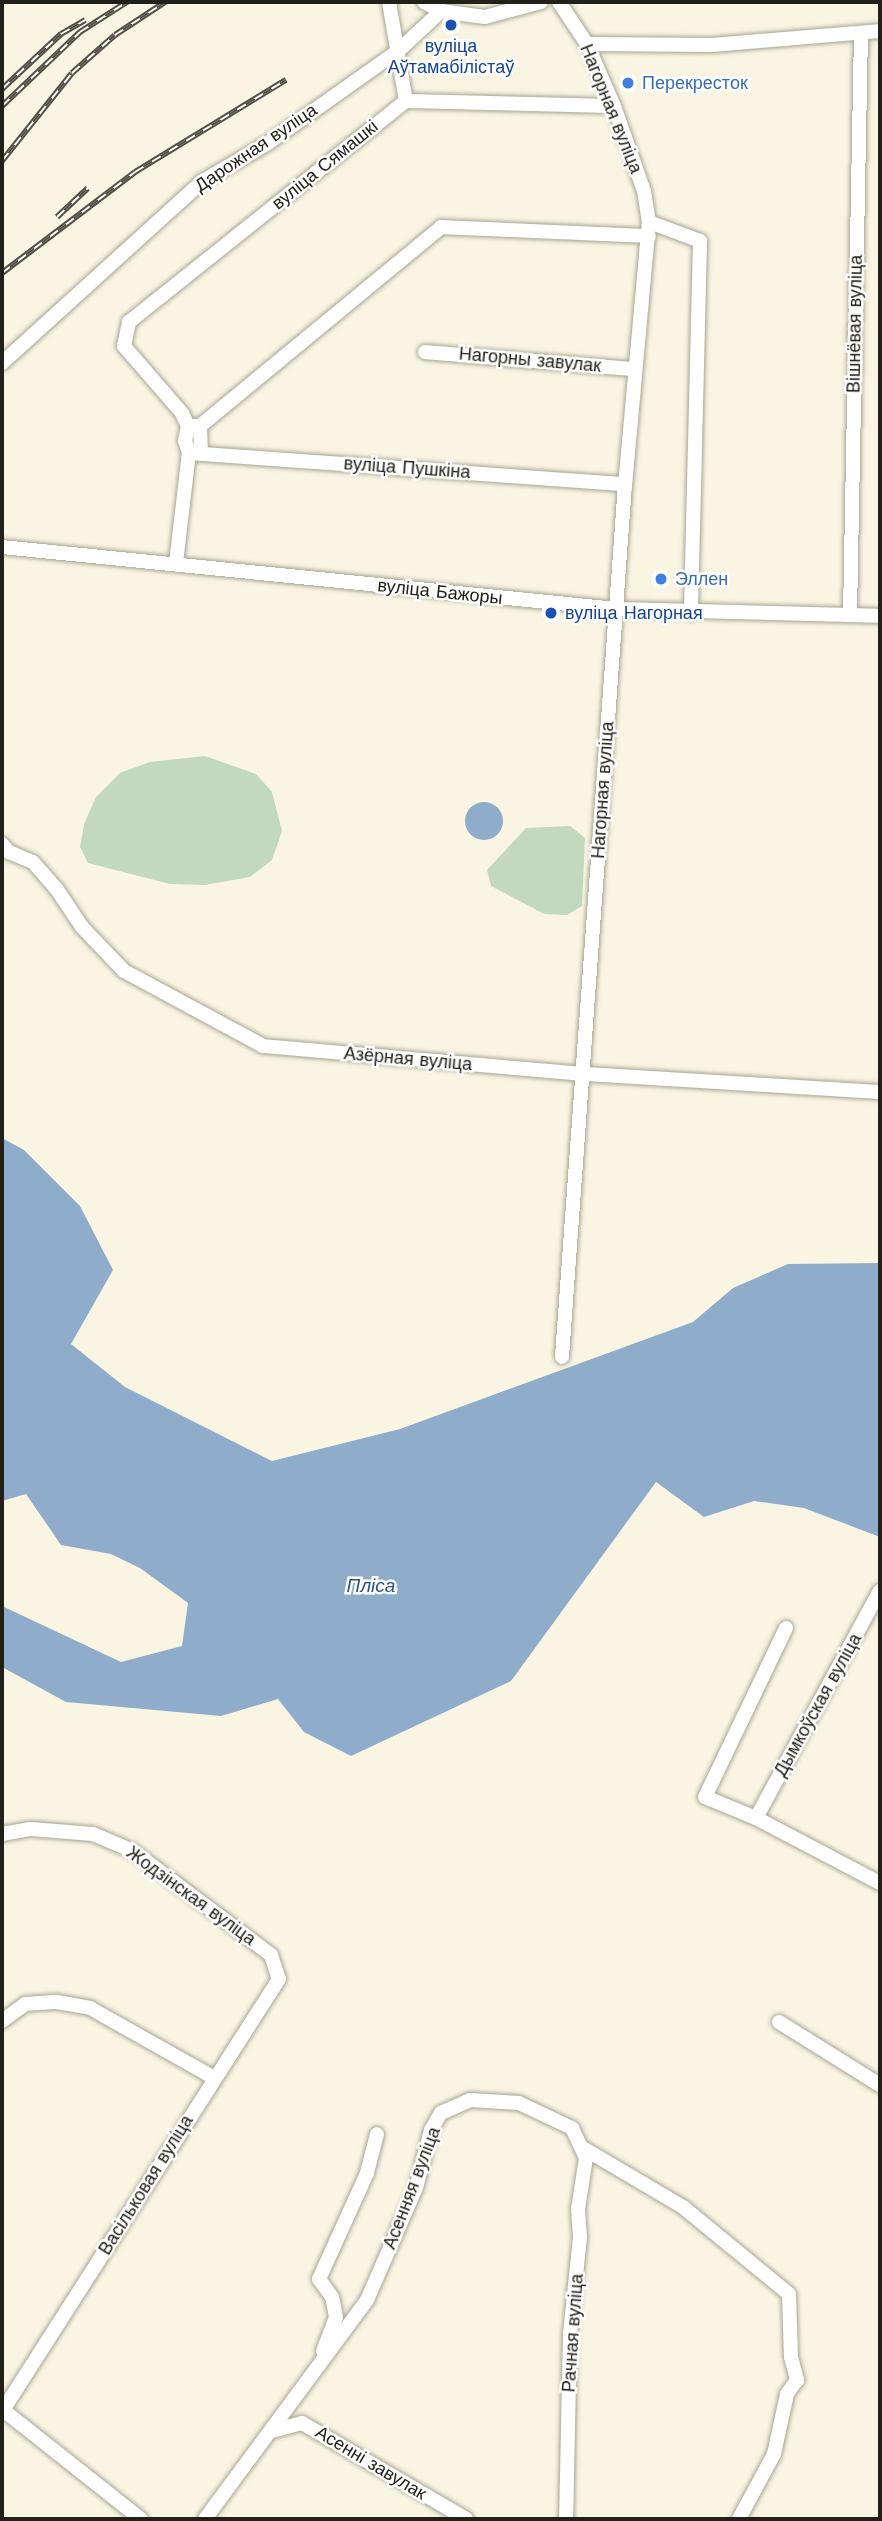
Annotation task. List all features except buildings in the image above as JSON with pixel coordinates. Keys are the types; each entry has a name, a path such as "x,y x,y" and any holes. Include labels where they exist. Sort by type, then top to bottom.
{"street":[{"path":"389,2 406,101 614,106"},
{"path":"424,2 441,11 485,17 541,2"},
{"name":"Нагорная вуліца","path":"559,2 587,44 614,106 644,191 649,229 625,484 585,1074 562,1357"},
{"name":"Дарожная вуліца","path":"2,363 203,181 268,143 398,51 441,11"},
{"path":"587,44 713,45 880,31"},
{"name":"Вішнёвая вуліца","path":"850,615 861,33"},
{"name":"вуліца Сямашкі","path":"194,426 124,346 128,322 406,101"},
{"path":"176,563 195,454 194,426 441,227 649,229 700,241 691,613"},
{"name":"Нагорны завулак","path":"425,352 634,369"},
{"name":"вуліца Пушкіна","path":"195,454 625,484"},
{"name":"вуліца Бажоры","path":"2,547 617,609 880,616"},
{"name":"Азёрная вуліца","path":"4,849 33,862 82,927 124,971 263,1046 585,1074 880,1092"},
{"name":"Дымкоўская вуліца","path":"756,1818 880,1591"},
{"path":"786,1628 705,1797 756,1818 880,1883"},
{"name":"Жодзінская вуліца","path":"2,1835 31,1829 93,1834 133,1851 271,1955 279,1979"},
{"name":"Васільковая вуліца","path":"2,2410 16,2393 279,1979"},
{"path":"2,2021 25,2004 57,2001 90,2008 214,2078"},
{"path":"779,2022 880,2085"},
{"name":"Асенняя вуліца","path":"205,2519 367,2300 416,2188 431,2130 442,2113 470,2100 519,2103 572,2128 583,2148"},
{"name":"Асенняя вуліца","path":"318,2366 336,2317 332,2297 318,2279 367,2173 377,2134"},
{"path":"583,2148 683,2207 789,2294 790,2357 797,2380 787,2394 774,2454 739,2519"},
{"name":"Рачная вуліца","path":"566,2519 570,2333 580,2237 578,2209 586,2158 583,2148"},
{"path":"2,2410 141,2519"},
{"name":"Асенні завулак","path":"272,2431 302,2423 466,2519"}],"green space":[{"path":"205,756 256,774 272,792 282,831 272,860 250,877 205,885 170,884 88,863 80,847 84,824 96,797 120,773 150,762"},
{"path":"570,826 585,838 582,906 567,915 544,914 491,886 487,870 526,828"}],"water":[{"path":"484,802 497,808 503,821 497,834 484,840 471,834 465,821 471,808"},
{"name":"Пліса","path":"2,1138 24,1150 80,1206 113,1270 71,1344 125,1387 272,1461 400,1429 693,1322 733,1288 788,1264 880,1263 880,1537 804,1508 754,1501 704,1517 656,1482 511,1681 351,1756 304,1732 278,1699 221,1716 66,1702 2,1667 2,1606 121,1662 182,1646 188,1603 140,1568 111,1554 61,1545 26,1494 2,1501"}],"railway":[{"path":"2,106 80,32 127,2"},
{"path":"2,161 72,73 115,35 165,2"},
{"path":"2,89 61,34 85,20"},
{"path":"2,273 135,172 286,80"},
{"path":"57,217 88,188"}],"place":[{"name":"вуліца Аўтамабілістаў","path":"451,25"},
{"name":"Перекресток","path":"628,83"},
{"name":"Эллен","path":"661,579"},
{"name":"вуліца Нагорная","path":"551,613"}]}
